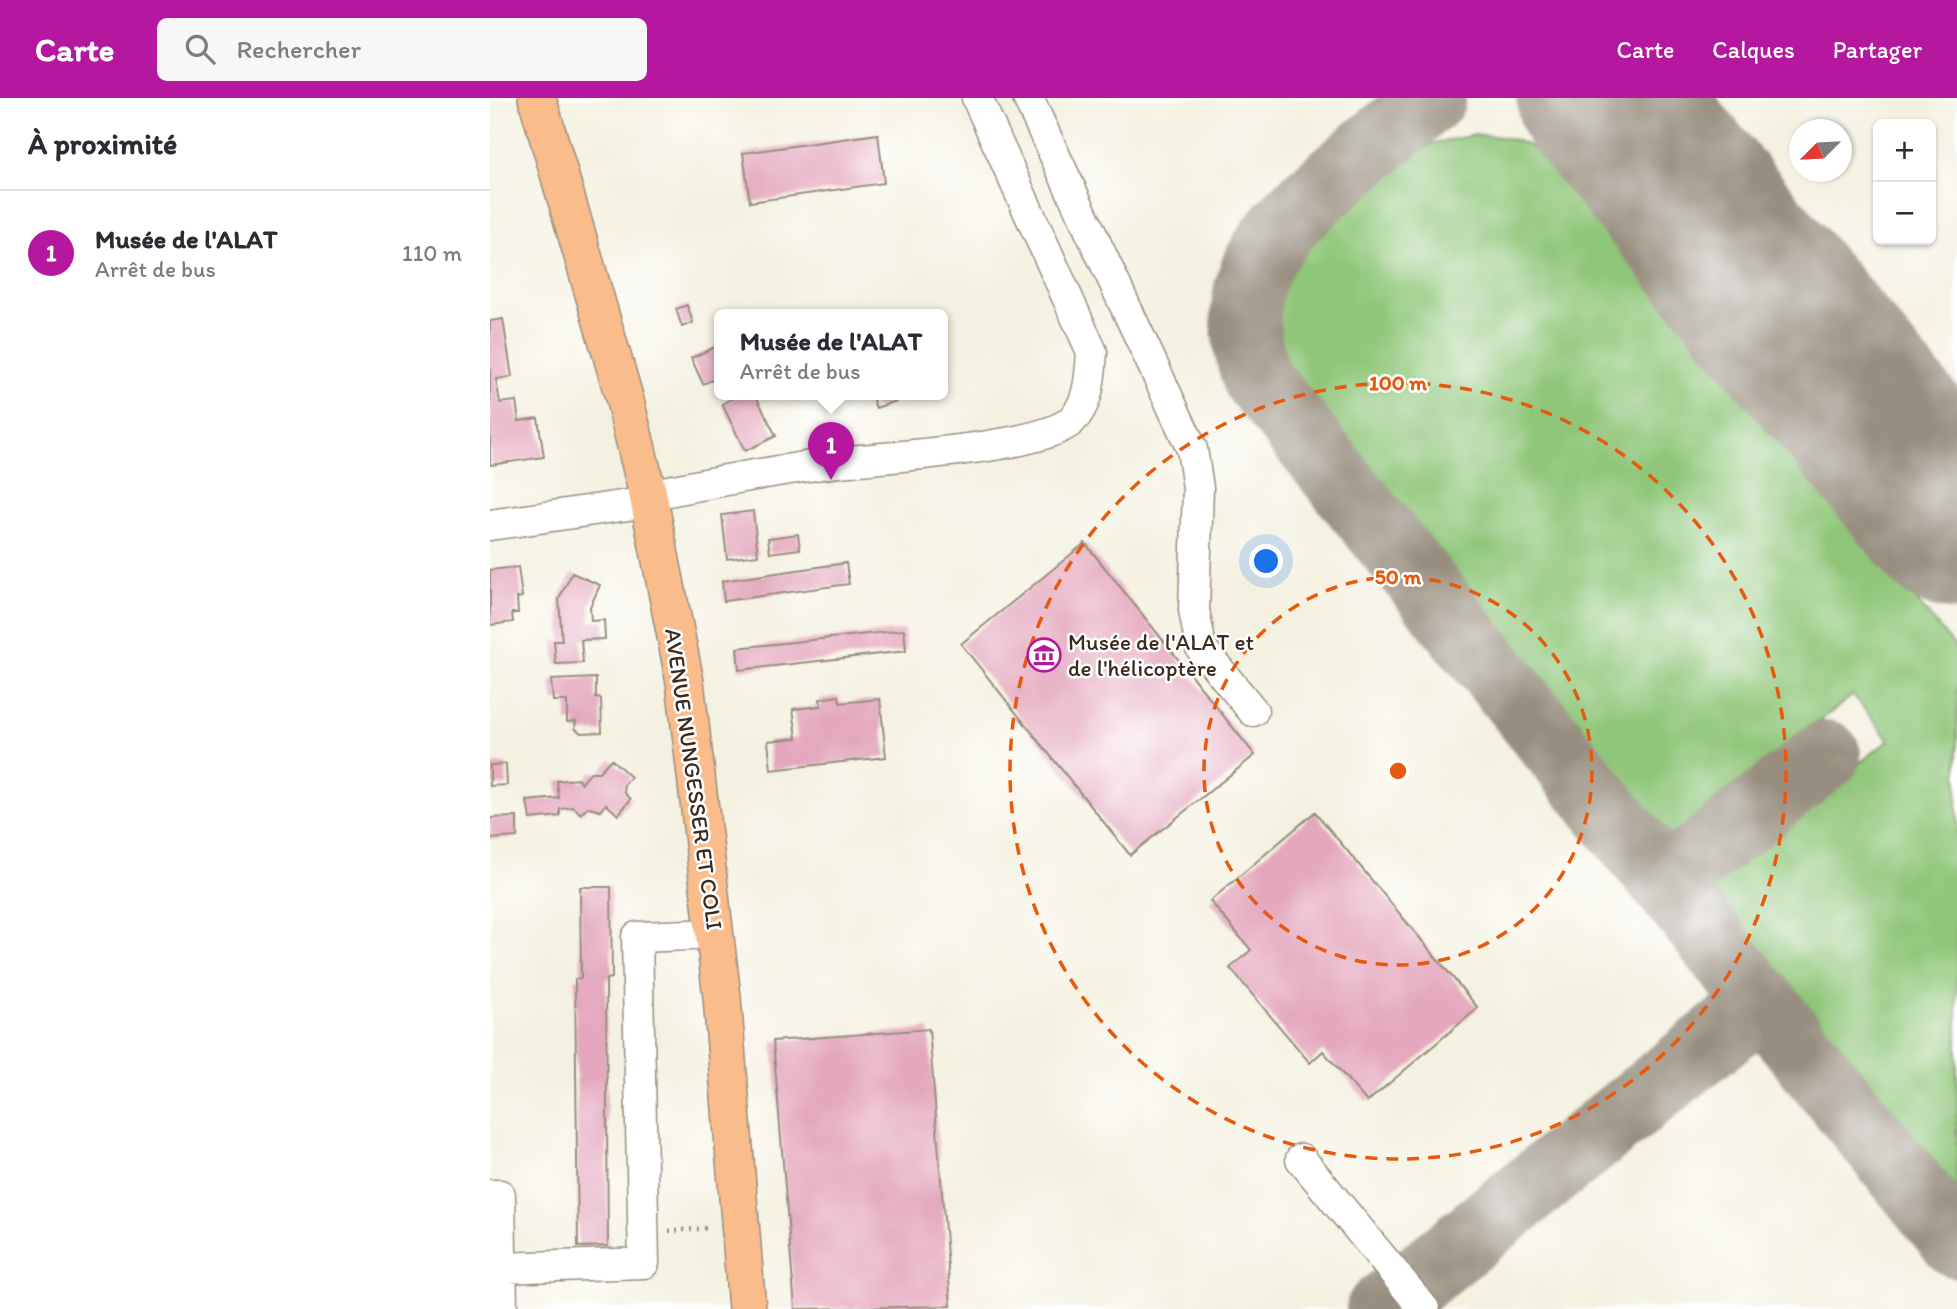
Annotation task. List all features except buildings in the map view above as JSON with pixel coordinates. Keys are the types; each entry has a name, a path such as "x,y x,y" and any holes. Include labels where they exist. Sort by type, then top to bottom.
{"main road":[{"name":"AVENUE NUNGESSER ET COLI","path":"537,98 624,397 648,495 685,682 715,934 747,1309"}],"street":[{"path":"490,525 635,504 648,495 829,464 994,445 1048,433 1071,421 1089,393 1092,352 977,98"},
{"path":"1028,98 1192,449 1198,488 1194,610 1201,648 1253,711"},
{"path":"501,1268 644,1263 637,937 715,934"},
{"path":"1301,1159 1424,1309"},
{"path":"490,1195 500,1195 502,1309"}],"path":[{"path":"644,1232 740,1226"}],"green space":[{"path":"1475,135 1497,136 1526,145 1553,162 1957,649 1957,1196 1306,400 1284,363 1274,325 1275,306 1287,268 1300,248 1413,155 1434,143","holes":["1853,695 1889,740 1843,776 1807,731"]}],"taxiway":[{"path":"1431,98 1292,217 1259,262 1250,286 1246,314 1248,344 1257,379 1957,1243"},
{"path":"1599,98 1604,105"},
{"path":"1654,870 1665,875 1677,874 1826,755"},
{"path":"1381,1309 1750,1012 1762,1011 1772,1016"}],"runway":[{"path":"1604,98 1957,523"}],"place":[{"name":"Musée de l'ALAT","path":"831,480"},
{"name":"Musée de l'ALAT et de l'hélicoptère","path":"1044,655"}]}
